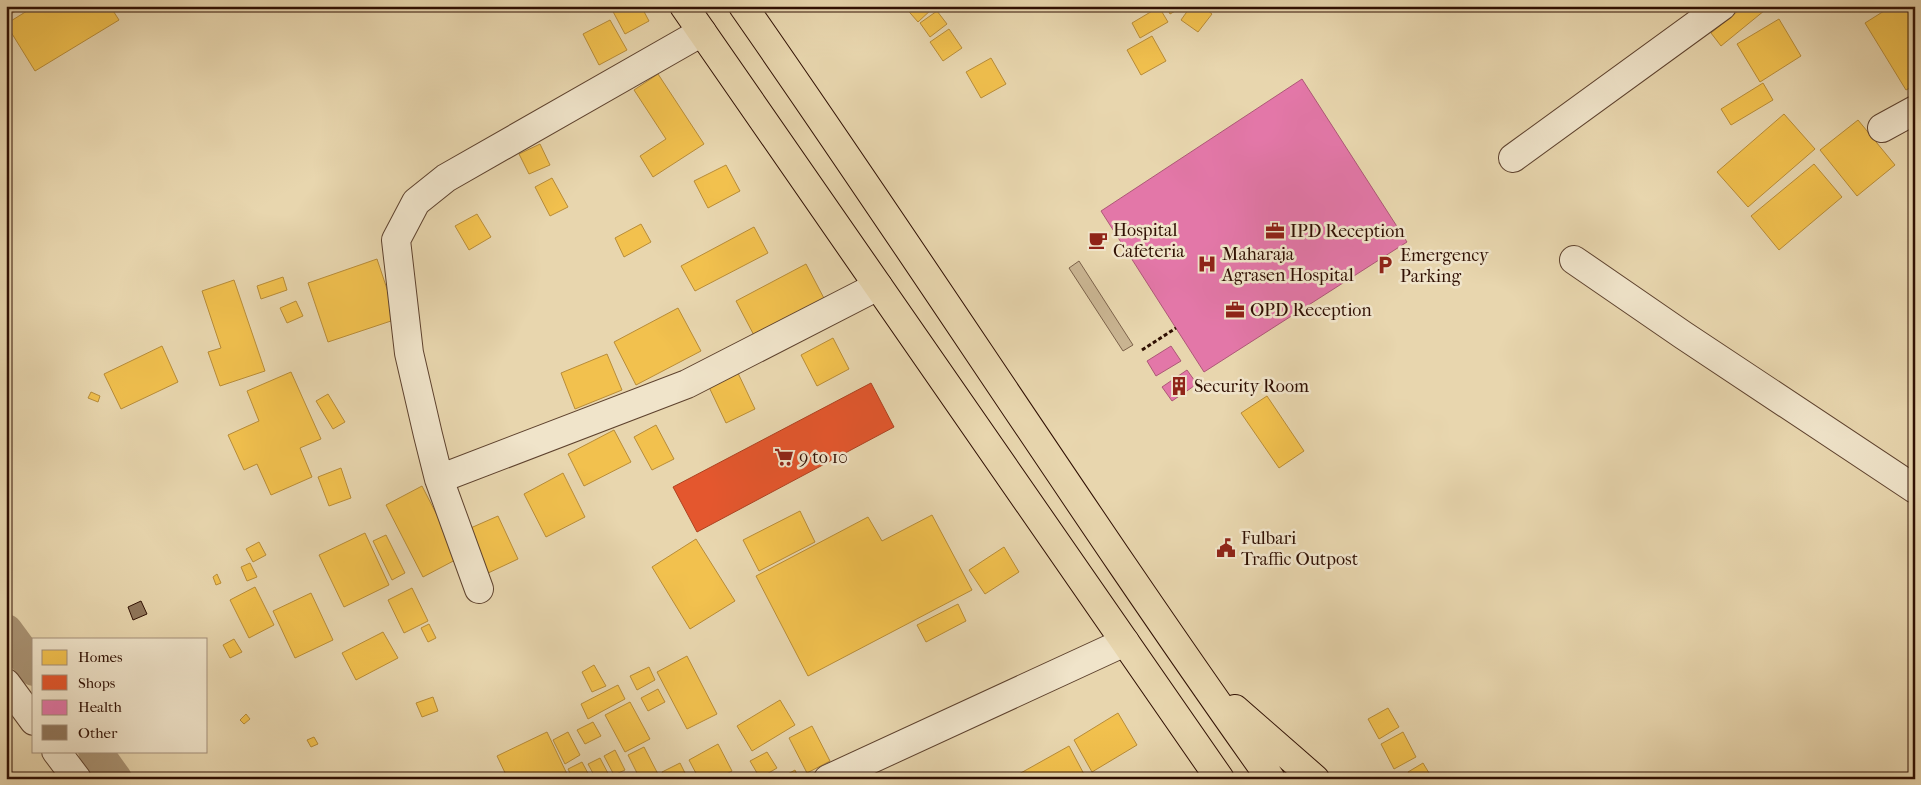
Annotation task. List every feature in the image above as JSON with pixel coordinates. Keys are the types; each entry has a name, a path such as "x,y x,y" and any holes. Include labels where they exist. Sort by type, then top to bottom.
{"highway":[{"path":"684,6 1220,779"},
{"path":"743,6 1200,678 1271,779"},
{"path":"1200,678 1315,779"}],"street":[{"path":"1513,158 1722,6"},
{"path":"479,589 439,479 409,353 396,240 416,202 446,178 702,32"},
{"path":"1882,128 1915,110"},
{"path":"1574,260 1915,489"},
{"path":"439,479 687,384 878,286"},
{"path":"828,779 1125,642"},
{"path":"6,683 32,718"},
{"path":"57,752 77,779"}],"path":[{"path":"1142,350 1176,328"}],"shaded area":[{"path":"1079,261 1133,345 1123,351 1069,268"}],"building: Homes":[{"path":"6,6 24,6 6,17"},
{"path":"35,6 110,6 119,20 35,71 6,24"},
{"path":"610,6 641,6 649,21 625,34"},
{"path":"904,6 932,6 933,8 918,22"},
{"path":"1166,6 1184,6 1170,14"},
{"path":"1191,6 1202,6 1212,14 1198,32 1181,20"},
{"path":"1744,6 1770,6 1721,46 1711,33"},
{"path":"1892,6 1915,6 1915,85 1906,90 1865,23"},
{"path":"1159,7 1168,22 1140,38 1132,23"},
{"path":"937,11 947,24 930,37 920,23"},
{"path":"1779,19 1801,56 1760,82 1737,44"},
{"path":"610,20 627,50 599,65 583,34"},
{"path":"949,29 962,48 943,61 930,42"},
{"path":"1152,36 1166,61 1141,75 1127,50"},
{"path":"991,58 1006,84 981,98 966,72"},
{"path":"658,74 704,144 653,177 640,156 666,139 634,90"},
{"path":"1763,83 1773,100 1731,125 1721,109"},
{"path":"1784,114 1815,149 1748,207 1717,172"},
{"path":"1858,120 1895,165 1857,196 1820,150"},
{"path":"540,144 550,165 529,174 519,154"},
{"path":"1814,164 1842,197 1779,250 1751,216"},
{"path":"726,165 740,191 708,208 694,181"},
{"path":"552,178 568,207 550,216 535,187"},
{"path":"477,214 491,237 469,250 455,226"},
{"path":"641,224 651,242 624,257 615,238"},
{"path":"754,227 768,253 695,291 681,266"},
{"path":"377,259 397,319 328,342 308,283"},
{"path":"806,264 827,304 757,341 736,301"},
{"path":"283,277 287,290 261,299 257,286"},
{"path":"234,280 265,371 220,386 208,352 221,348 202,291"},
{"path":"296,301 303,316 287,323 280,308"},
{"path":"678,308 701,351 636,385 614,342"},
{"path":"833,338 849,369 817,386 801,355"},
{"path":"162,346 178,382 121,409 104,374"},
{"path":"607,354 622,390 575,409 561,373"},
{"path":"737,371 755,409 726,423 708,385"},
{"path":"291,372 321,439 300,448 312,477 271,495 257,464 244,470 228,435 259,421 247,391"},
{"path":"91,392 100,396 98,402 88,398"},
{"path":"328,394 345,422 333,429 316,401"},
{"path":"1267,396 1304,451 1279,468 1241,413"},
{"path":"656,425 674,459 652,470 634,437"},
{"path":"614,430 631,462 584,486 568,454"},
{"path":"341,468 351,498 329,506 318,477"},
{"path":"563,473 585,517 546,537 524,494"},
{"path":"422,486 459,558 423,577 386,505"},
{"path":"800,511 815,542 759,571 743,540"},
{"path":"932,515 972,590 808,676 756,576 868,517 882,541"},
{"path":"498,516 518,559 486,574 466,530"},
{"path":"365,533 389,585 344,607 319,555"},
{"path":"386,535 405,573 392,580 373,541"},
{"path":"696,539 735,601 690,629 652,567"},
{"path":"259,542 266,555 253,562 246,549"},
{"path":"1004,547 1019,572 985,594 969,570"},
{"path":"250,563 257,577 247,581 241,567"},
{"path":"217,574 221,583 216,585 213,577"},
{"path":"255,587 274,625 249,638 230,600"},
{"path":"412,588 428,621 404,633 388,600"},
{"path":"311,593 333,640 295,658 273,611"},
{"path":"958,604 966,621 926,642 917,625"},
{"path":"429,624 436,638 428,642 421,628"},
{"path":"383,632 398,658 356,680 342,653"},
{"path":"234,639 242,652 230,658 223,645"},
{"path":"687,656 717,714 687,729 657,672"},
{"path":"594,665 606,686 592,692 582,672"},
{"path":"649,667 655,680 637,690 630,676"},
{"path":"618,685 625,699 588,719 581,704"},
{"path":"658,689 665,702 648,711 641,698"},
{"path":"433,697 438,711 422,717 416,703"},
{"path":"780,700 795,725 752,751 737,726"},
{"path":"630,702 650,739 625,752 605,715"},
{"path":"1388,708 1399,727 1379,739 1368,719"},
{"path":"1118,713 1137,745 1092,772 1074,740"},
{"path":"246,714 250,719 244,724 240,720"},
{"path":"593,722 601,736 585,744 577,730"},
{"path":"812,726 830,761 807,773 789,738"},
{"path":"547,732 567,774 558,779 508,779 497,756"},
{"path":"568,732 580,755 565,764 553,740"},
{"path":"1403,732 1416,757 1394,769 1381,744"},
{"path":"314,737 318,744 311,747 307,740"},
{"path":"718,744 732,771 717,779 699,779 689,760"},
{"path":"1069,746 1085,776 1080,779 1010,779"},
{"path":"644,747 659,776 653,779 640,779 628,755"},
{"path":"615,750 625,770 614,775 604,756"},
{"path":"767,752 777,768 760,778 750,761"},
{"path":"600,758 611,779 596,779 588,764"},
{"path":"582,762 591,779 573,779 568,769"},
{"path":"680,763 688,779 665,779 662,772"},
{"path":"1423,763 1432,778 1412,779 1408,772"},
{"path":"795,770 799,779 779,779"}],"building: Shops":[{"name":"9 to 10","path":"871,383 894,427 697,532 673,487"}],"building: Health":[{"path":"1302,79 1407,242 1204,372 1101,211"},
{"path":"1171,346 1181,361 1156,376 1147,361"},
{"name":"Security Room","path":"1187,370 1197,384 1172,401 1162,387"}],"building: Other":[{"path":"141,601 147,614 133,620 128,607"}],"waterway":[{"path":"6,631 32,666"},
{"path":"96,752 115,779"}],"place":[{"name":"IPD Reception","path":"1275,231"},
{"name":"Hospital Cafeteria","path":"1098,240"},
{"name":"Maharaja Agrasen Hospital","path":"1207,264"},
{"name":"Emergency Parking","path":"1385,265"},
{"name":"OPD Reception","path":"1235,310"},
{"name":"Security Room","path":"1179,386"},
{"name":"9 to 10","path":"784,457"},
{"name":"Fulbari Traffic Outpost","path":"1226,548"}]}
